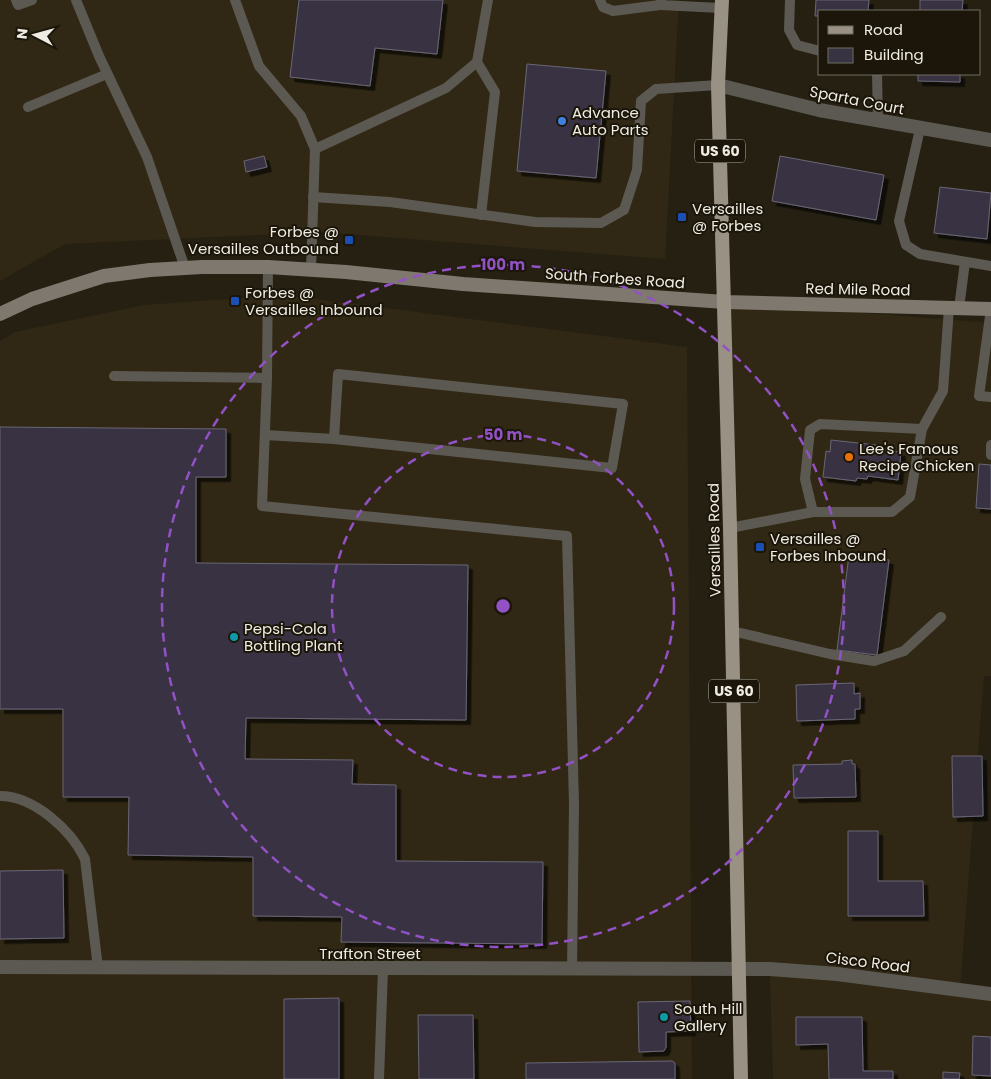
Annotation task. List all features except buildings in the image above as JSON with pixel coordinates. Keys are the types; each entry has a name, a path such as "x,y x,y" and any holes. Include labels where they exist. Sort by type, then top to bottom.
{"main road":[{"name":"Versailles Road","path":"722,4 718,85 725,302 741,1079"},
{"name":"South Forbes Road","path":"0,314 32,299 104,276 185,268 268,267 725,302"},
{"name":"Red Mile Road","path":"725,302 991,309"}],"street":[{"name":"Sparta Court","path":"718,85 819,110 991,140"},
{"name":"Trafton Street","path":"0,967 740,971"},
{"name":"Cisco Road","path":"740,971 770,969 837,974 991,994"}],"lane":[{"path":"16,0 18,5 32,0"},
{"path":"76,0 107,74 147,157 185,268"},
{"path":"235,0 259,66 301,116 314,149 311,270"},
{"path":"314,149 446,88 477,62 488,0"},
{"path":"600,0 603,8 612,11 660,2 722,4"},
{"path":"790,0 789,30 797,45 818,50"},
{"path":"477,62 495,92 481,215"},
{"path":"28,106 107,74"},
{"path":"877,75 878,121"},
{"path":"313,197 390,202 535,222 601,223 624,210 637,170 641,101 656,90 718,85"},
{"path":"920,129 899,221 906,245 920,254 991,266"},
{"path":"730,528 813,512 892,512 910,497 922,429 943,391 954,308 965,262"},
{"path":"268,267 267,378 262,506 567,536 574,804 572,970"},
{"path":"991,309 979,396 991,397"},
{"path":"265,435 334,439 612,468 623,404 338,374 334,439"},
{"path":"114,376 267,378"},
{"path":"813,512 806,479 810,430 820,424 922,429"},
{"path":"991,445 991,455"},
{"path":"732,631 830,654 874,660 904,651 941,617"},
{"path":"0,796 13,796 31,804 77,842 85,859 98,968"},
{"path":"379,1079 383,969"}],"shaded area":[{"path":"0,0 679,0 665,259 321,232 65,244 0,281"},
{"path":"285,295 687,347 692,1079 0,1079 0,341 15,332 144,305"},
{"path":"725,302 991,323 991,676 984,676 960,990 991,994 991,1079 773,1079 770,974 740,971"}],"place":[{"name":"Advance Auto Parts","path":"562,121"},
{"name":"Versailles @ Forbes","path":"682,217"},
{"name":"Forbes @ Versailles Outbound","path":"349,240"},
{"name":"Forbes @ Versailles Inbound","path":"235,301"},
{"name":"Lee's Famous Recipe Chicken","path":"849,457"},
{"name":"Versailles @ Forbes Inbound","path":"760,547"},
{"name":"Pepsi-Cola Bottling Plant","path":"234,637"},
{"name":"South Hill Gallery","path":"664,1017"}]}
